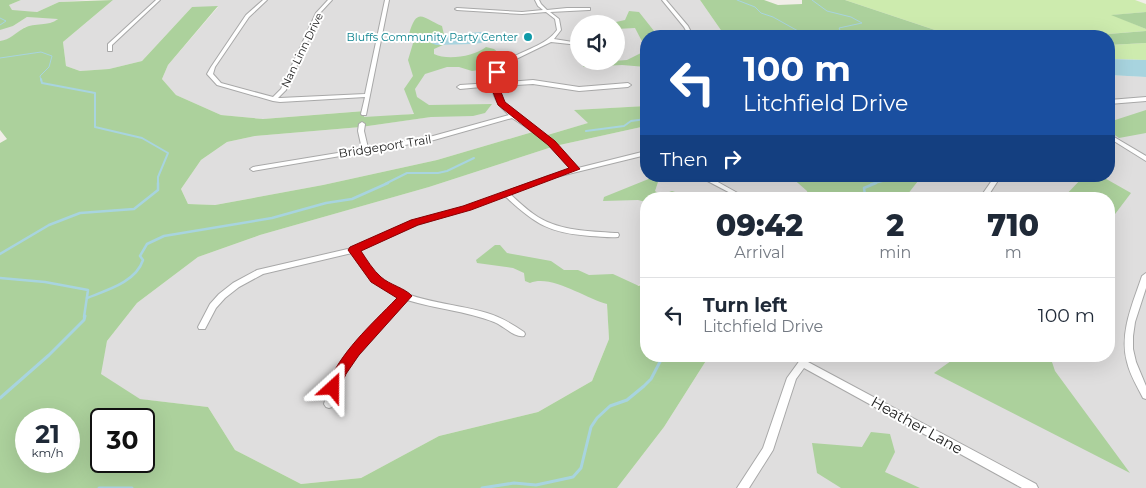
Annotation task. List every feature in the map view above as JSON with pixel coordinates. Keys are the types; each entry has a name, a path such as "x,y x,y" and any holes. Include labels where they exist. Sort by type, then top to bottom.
{"street":[{"path":"110,50 110,45 158,0"},
{"path":"265,0 247,16 210,74 219,84 273,99 289,100 368,95"},
{"name":"Nan Linn Drive","path":"273,99 283,90 318,13 330,0"},
{"path":"364,114 387,0"},
{"path":"537,0 543,3 547,11 557,19 559,24 557,33 550,40 506,62 496,73 496,94 501,103 552,143 575,169"},
{"path":"664,0 688,30"},
{"path":"457,8 522,13 566,8 589,9"},
{"path":"550,40 570,43"},
{"path":"460,87 538,82 579,89 628,85"},
{"path":"1115,102 1146,99"},
{"name":"Bridgeport Trail","path":"253,169 434,138 515,115"},
{"path":"362,124 361,131 365,150"},
{"path":"1115,140 1146,159"},
{"path":"202,327 213,306 222,296 252,276 276,267 325,258 354,250 414,222 455,212 575,169 640,154"},
{"path":"713,182 732,192"},
{"path":"506,194 535,218 548,225 566,230 615,235"},
{"path":"354,250 376,279 389,289 406,296 488,316 503,322 520,334"},
{"path":"1146,276 1128,333 1128,347 1134,372 1146,395"},
{"path":"329,404 335,382 343,366 406,296"},
{"path":"743,488 768,450 792,378 804,362"},
{"name":"Heather Lane","path":"809,362 1032,488"}],"shaded area":[{"path":"21,0 87,0 59,2 37,12 12,11 9,5"},
{"path":"113,0 700,0 721,30 640,30 640,106 575,110 589,123 543,136 536,131 437,160 323,185 215,205 188,204 181,189 201,160 227,142 255,136 361,127 430,117 427,112 364,118 364,111 263,119 221,115 176,95 162,79 168,65 218,7 192,7 142,61 109,69 80,71 66,66 63,42"},
{"path":"27,17 59,18 52,24 25,27 6,41 0,41 0,30 13,26"},
{"path":"1115,75 1146,77 1146,488 617,488 664,427 705,362 1115,362 1115,192 909,192 917,182 1115,182"},
{"path":"640,127 640,182 797,182 808,192 640,192 640,284 607,301 609,339 592,381 538,412 439,436 361,478 301,484 235,450 208,407 139,399 100,374 107,341 137,303 198,257 260,235 429,187 555,146"}],"green space":[{"path":"0,0 21,0 9,5 12,10 37,12 59,2 113,0 63,42 66,66 80,71 109,69 142,61 192,7 218,6 168,65 162,79 176,95 221,115 263,119 365,111 364,117 414,114 404,89 413,76 408,60 414,40 409,34 415,20 421,16 442,26 444,35 436,36 436,45 443,45 434,49 434,54 446,57 461,56 475,53 486,47 494,49 500,54 487,62 493,64 492,68 472,71 459,67 447,67 425,74 415,89 417,97 429,105 492,104 485,113 473,116 431,117 361,127 255,136 227,142 201,160 181,189 188,204 215,205 323,185 437,160 536,131 544,136 588,123 574,110 640,106 640,127 555,146 429,187 260,235 198,257 137,303 107,341 101,374 140,399 208,407 235,450 301,484 361,478 439,436 538,412 592,381 609,339 607,304 558,284 539,281 530,283 525,281 524,273 513,268 477,263 476,260 495,245 500,245 507,253 551,261 564,270 578,270 589,275 613,274 640,285 640,362 705,362 664,427 617,488 0,488 0,143 7,139 0,130 0,41 10,38 28,26 50,23 58,19 27,17 13,26 0,30"},
{"path":"700,0 764,0 778,5 802,4 802,0 845,0 935,30 721,30"},
{"path":"845,0 1135,0 1146,4 1146,12 1113,15 1146,29 1146,31 1115,33 1115,30 935,30"},
{"path":"629,11 639,12 653,30 640,30 640,38 635,28 625,29 625,20"},
{"path":"1146,12 1146,29 1111,15"},
{"path":"1146,31 1146,43 1115,45 1115,33"},
{"path":"1146,43 1146,60 1115,59 1115,45"},
{"path":"640,54 640,66 625,65 625,60"},
{"path":"1146,110 1146,133 1119,138 1115,135 1115,120"},
{"path":"641,182 658,182 655,191 656,192 640,192 640,200 603,201 604,197"},
{"path":"797,182 917,182 909,192 807,191"},
{"path":"1078,182 1112,182 1131,193 1115,214 1115,192 1069,192"},
{"path":"950,362 1052,362 1055,371 1130,473 934,373"},
{"path":"871,432 890,434 895,452 885,472 920,488 841,488 817,473 812,443 862,447"}],"water":[{"path":"486,33 486,39 481,43 436,45 431,43 431,39 436,36"},
{"path":"1115,59 1146,60 1146,77 1115,75"}],"waterway":[{"path":"737,0 755,7 761,13 773,17 796,30"},
{"path":"812,0 827,11 851,17 862,23 839,28 840,30"},
{"path":"0,18 6,21 0,25"},
{"path":"0,58 41,52 52,56 49,67 40,76 41,81"},
{"path":"0,254 49,225 80,213 134,209 158,190 158,177 168,153 142,138 95,127 95,93 42,83 41,79"},
{"path":"586,131 624,126 631,121 640,120"},
{"path":"385,184 407,173 438,173 447,171 474,158"},
{"path":"871,184 879,182"},
{"path":"87,298 127,280 139,268 143,260 140,256 147,244 164,236 272,218 326,203 352,199 388,183"},
{"path":"865,192 864,188 876,183"},
{"path":"0,278 45,282 88,290 84,317"},
{"path":"0,398 49,355 84,320 85,316"},
{"path":"482,488 514,483 536,485 573,477 581,468 591,427 597,418 610,406 627,400 644,386 651,379 660,362"},
{"path":"99,488 132,488"}],"place":[{"name":"Bluffs Community Party Center","path":"528,37"}],"route":[{"path":"333,388 339,372 354,352 406,296 389,289 376,279 354,250 375,242 414,222 455,212 575,169 552,143 501,103 496,94 495,87 497,72"}]}
